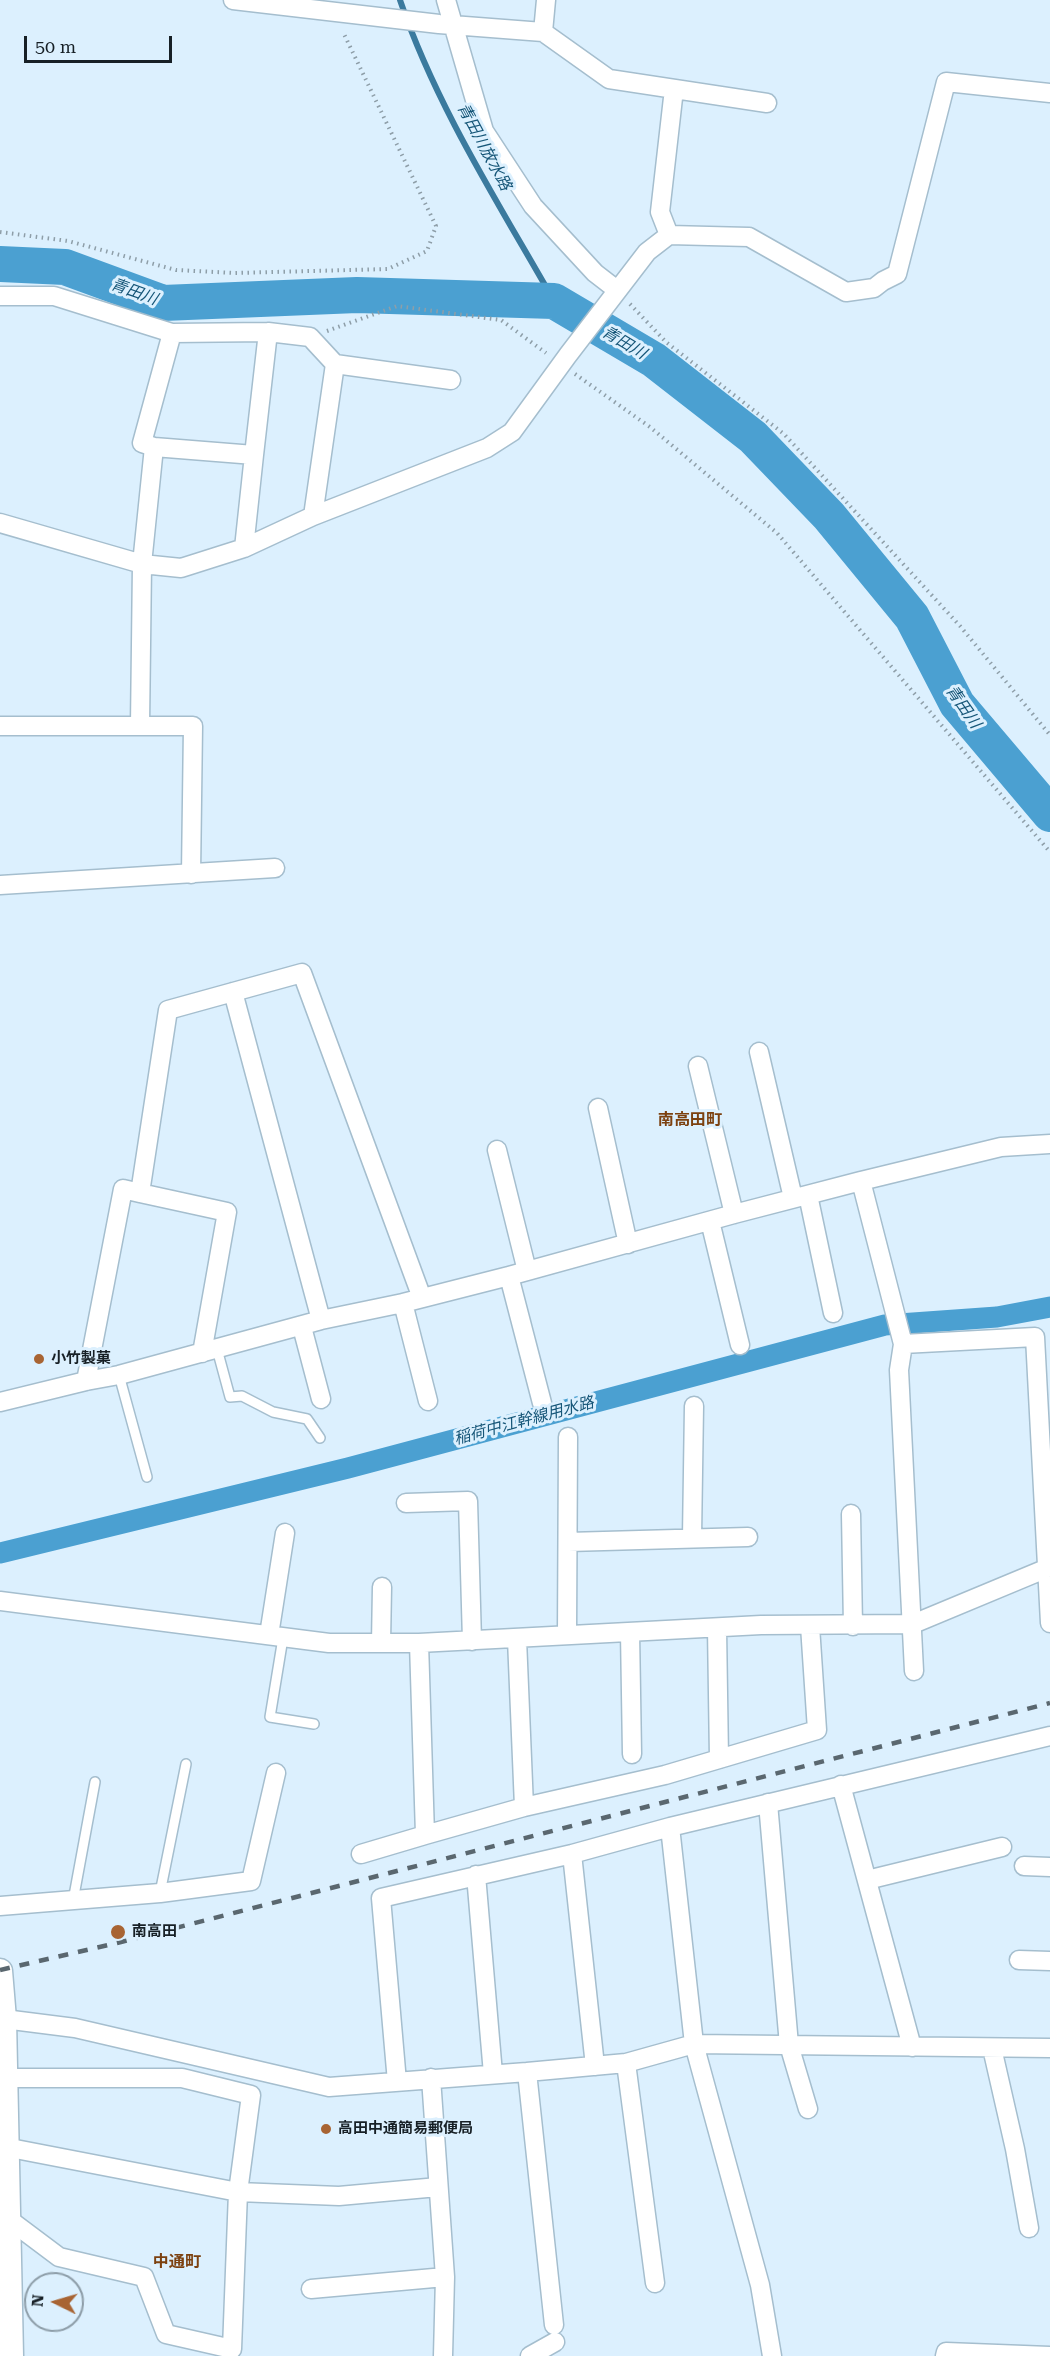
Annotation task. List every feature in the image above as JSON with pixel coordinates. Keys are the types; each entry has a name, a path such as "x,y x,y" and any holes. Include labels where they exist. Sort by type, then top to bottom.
{"street":[{"path":"233,0 447,25 543,32 609,79 767,103"},
{"path":"446,0 447,25 484,130 533,206 614,293"},
{"path":"543,32 546,0"},
{"path":"0,523 142,564 181,568 244,548 313,516 487,448 512,432 614,293 647,252 669,235 748,237 846,292 874,288 883,280 897,274 946,82 1050,93"},
{"path":"669,235 660,212 674,89"},
{"path":"0,296 54,296 172,333 268,332 310,337 335,363 452,380"},
{"path":"244,548 268,332"},
{"path":"172,333 142,443 154,447 254,454"},
{"path":"313,516 335,363"},
{"path":"140,725 142,564 154,447"},
{"path":"0,726 193,726 191,874"},
{"path":"0,885 275,868"},
{"path":"140,1193 168,1010 302,973 422,1298"},
{"path":"233,992 321,1320"},
{"path":"759,1052 833,1313"},
{"path":"698,1066 734,1214"},
{"path":"598,1107 628,1244"},
{"path":"0,1402 119,1375 321,1320 403,1303 518,1274 800,1196 1001,1147 1050,1144"},
{"path":"497,1150 542,1403"},
{"path":"861,1182 903,1344 899,1370 914,1671"},
{"path":"86,1381 123,1189 227,1212 209,1351"},
{"path":"710,1221 740,1345"},
{"path":"403,1303 428,1401"},
{"path":"302,1327 321,1399"},
{"path":"903,1344 1043,1336 1050,1623"},
{"path":"692,1537 693,1406"},
{"path":"567,1634 568,1437"},
{"path":"406,1503 468,1501 472,1641"},
{"path":"851,1514 853,1626"},
{"path":"276,1637 285,1533"},
{"path":"568,1542 748,1537"},
{"path":"0,1601 329,1643 419,1643 761,1625 913,1624 1049,1567"},
{"path":"381,1643 382,1587"},
{"path":"361,1854 524,1807 665,1775 817,1730 810,1626"},
{"path":"717,1628 719,1759"},
{"path":"630,1632 632,1754"},
{"path":"517,1639 524,1807"},
{"path":"419,1643 425,1835"},
{"path":"397,2082 381,1898 572,1854 670,1827 1050,1736"},
{"path":"0,1906 159,1893 251,1881 276,1773"},
{"path":"841,1785 912,2047"},
{"path":"768,1803 789,2045 808,2109"},
{"path":"670,1827 694,2044 760,2285 772,2356"},
{"path":"867,1880 1002,1847"},
{"path":"572,1854 595,2066"},
{"path":"1024,1866 1050,1867"},
{"path":"476,1875 494,2074"},
{"path":"1019,1960 1050,1961"},
{"path":"0,1971 4,2019 3,2139 11,2356"},
{"path":"4,2019 75,2028 329,2087 626,2063 694,2044 1050,2048"},
{"path":"992,2048 1015,2149 1029,2228"},
{"path":"626,2063 655,2283"},
{"path":"527,2072 555,2333 530,2356"},
{"path":"5,2078 182,2078 251,2095 238,2192 232,2349 166,2334 144,2277 59,2257 7,2218"},
{"path":"431,2078 445,2277 443,2356"},
{"path":"3,2139 238,2192 339,2196 438,2187"},
{"path":"311,2289 445,2277"},
{"path":"945,2356 946,2352 1050,2356"}],"lane":[{"path":"209,1351 230,1397 242,1396 273,1412 307,1419 321,1438"},
{"path":"119,1375 147,1477"},
{"path":"276,1637 270,1717 314,1724"},
{"path":"159,1893 186,1764"},
{"path":"73,1901 95,1782"}],"path":[{"path":"0,232 68,241 176,270 235,273 388,269 427,251 436,226 340,24 329,12"},
{"path":"614,293 666,342 784,434 960,626 1050,735"},
{"path":"310,337 397,306 501,320 565,359 777,533 1050,852"}],"waterway":[{"name":"青田川放水路","path":"400,0 450,116 554,301"},
{"name":"青田川","path":"0,264 65,267 163,303 357,295 554,301 654,360 753,437 829,516 912,617 957,704 1050,814"},
{"name":"稲荷中江幹線用水路","path":"0,1553 348,1468 885,1325 997,1317 1050,1307"}],"railway":[{"path":"0,1970 121,1942 1050,1703"}],"place":[{"name":"小竹製菓","path":"39,1359"},
{"name":"南高田","path":"118,1932"},
{"name":"高田中通簡易郵便局","path":"326,2129"}],"district":[{"name":"南高田町","path":"690,1120"},
{"name":"中通町","path":"177,2262"}]}
